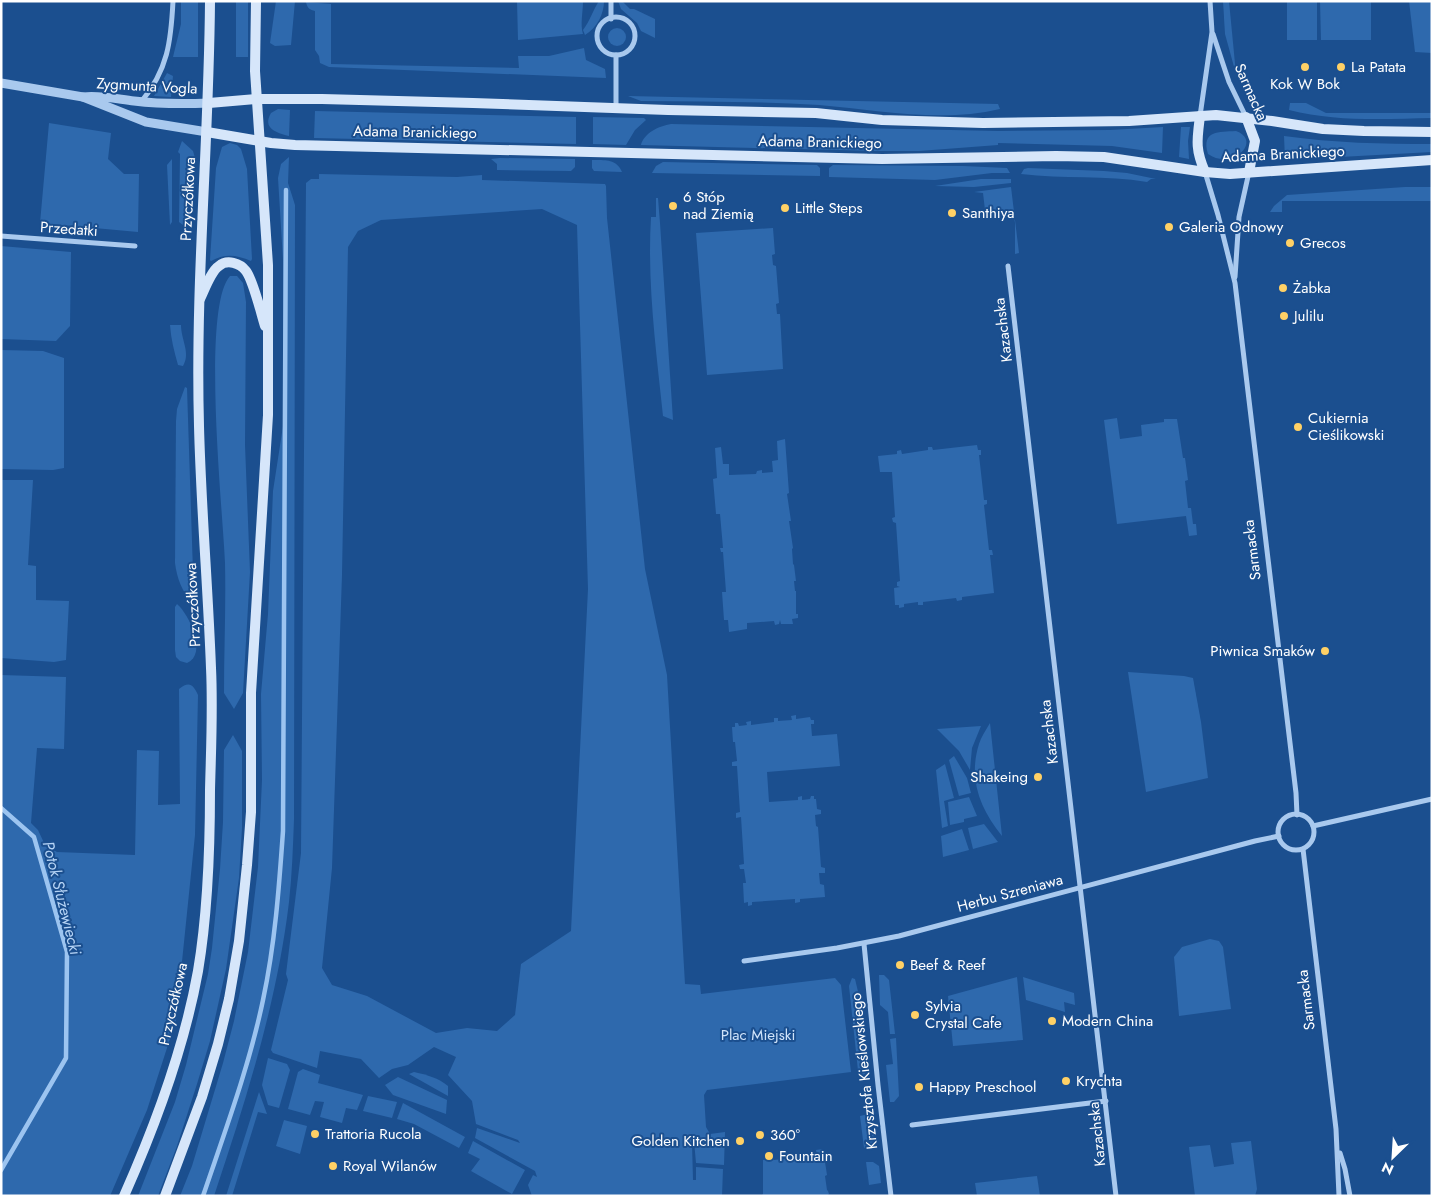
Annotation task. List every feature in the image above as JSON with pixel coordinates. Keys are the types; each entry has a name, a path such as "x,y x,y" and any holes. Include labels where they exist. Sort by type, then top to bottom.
{"main road":[{"name":"Przyczółkowa","path":"124,1196 160,1108 179,1048 198,970 206,896 210,818 211,673 199,426 198,302 209,103 210,1"},
{"path":"165,1196 202,1097 218,1044 229,999 239,941 248,865 251,812 251,693 268,415 268,265 257,100 256,1"},
{"name":"Adama Branickiego","path":"209,103 322,99 816,113 882,120 982,123 1128,121 1216,115 1246,117 1324,129 1432,132"},
{"name":"Sarmacka","path":"1200,116 1197,142 1198,156 1205,172"},
{"name":"Sarmacka","path":"1246,117 1255,141 1249,172"},
{"name":"Adama Branickiego","path":"207,132 260,141 295,144 882,159 1104,157 1230,174 1432,160"},
{"path":"198,302 218,266 225,263 236,263 247,272 268,335"}],"street":[{"path":"142,102 154,86 167,54 172,32 172,1"},
{"path":"611,1 611,19"},
{"name":"Sarmacka","path":"1200,116 1212,32 1210,1"},
{"path":"619,18 628,21 634,29 634,42 624,54 616,55 604,50 598,38 599,29 611,19 619,18"},
{"name":"Sarmacka","path":"1212,32 1229,82 1246,117"},
{"path":"616,55 616,107"},
{"name":"Zygmunta Vogla","path":"1,83 83,97 146,122 207,132"},
{"name":"Zygmunta Vogla","path":"83,97 96,96 174,104 209,103"},
{"name":"Sarmacka","path":"1205,172 1235,283 1296,793 1297,815"},
{"name":"Sarmacka","path":"1235,283 1239,217 1249,172"},
{"name":"Przedatki","path":"1,236 135,246"},
{"name":"Kazachska","path":"1008,266 1116,1196"},
{"path":"1313,826 1432,799"},
{"path":"1292,815 1307,818 1313,826 1314,837 1308,846 1303,849 1291,849 1285,846 1279,836 1283,821 1292,815"},
{"name":"Herbu Szreniawa","path":"744,962 864,944 1279,836"},
{"name":"Sarmacka","path":"1303,849 1338,1148 1338,1196"},
{"name":"Krzysztofa Kieślowskiego","path":"864,944 878,1084 892,1196"},
{"path":"912,1125 1106,1101"},
{"name":"Sarmacka","path":"1338,1148 1345,1169 1350,1196"}],"green space":[{"path":"181,1 198,1 198,57 173,57 181,24"},
{"path":"236,1 248,1 248,57 236,57"},
{"path":"276,1 295,1 291,45 275,46 270,43"},
{"path":"517,1 583,1 583,34 518,40"},
{"path":"599,1 604,1 603,11 599,20 593,29 585,35 583,30 597,4"},
{"path":"618,1 622,1 630,9 655,19 655,38 641,31 637,23 621,9"},
{"path":"1223,1 1229,1 1236,74 1225,34"},
{"path":"1287,1 1317,1 1317,40 1287,40"},
{"path":"1320,1 1371,1 1371,40 1321,40"},
{"path":"1409,1 1432,1 1432,53 1415,52"},
{"path":"306,2 331,4 331,64 519,68 518,56 549,56 584,48 586,60 605,69 606,78 329,67 320,63 319,56 315,50 315,11 307,6"},
{"path":"617,28 625,33 626,37 621,45 617,46 609,41 608,37 613,29"},
{"path":"167,73 173,76 171,97 154,96"},
{"path":"628,96 998,104 1000,109 978,113 933,115 819,105 641,101"},
{"path":"1290,103 1306,103 1326,113 1432,113 1432,118 1342,118 1289,110"},
{"path":"278,109 290,110 289,136 275,131 269,126 268,122 271,113"},
{"path":"315,111 576,117 576,144 314,138"},
{"path":"593,117 644,118 646,120 635,130 626,145 593,144"},
{"path":"49,123 111,133 108,159 124,174 139,174 138,232 40,223"},
{"path":"671,124 998,131 1110,130 1163,127 1162,153 1112,146 998,143 998,145 919,151 641,145 645,137 653,131"},
{"path":"1181,127 1190,127 1188,141 1189,159 1179,157"},
{"path":"1236,131 1244,136 1246,141 1241,153 1226,159 1208,154 1206,146 1209,136 1218,132"},
{"path":"1284,136 1358,143 1432,144 1432,152 1285,160"},
{"path":"182,141 193,151 195,158 183,225 179,222 180,154 178,152"},
{"path":"230,143 237,145 241,149 247,169 251,261 231,256 210,260 216,168 222,147"},
{"path":"289,157 288,183 295,205 294,819 289,902 277,977 259,1051 238,1124 214,1196 180,1196 192,1166 234,1021 248,952 258,867 262,780 261,694 268,614 273,491 283,426 283,260 278,178 281,164"},
{"path":"172,159 172,222 170,225 167,165"},
{"path":"491,159 575,159 575,167 571,171 497,170 497,164"},
{"path":"592,160 614,162 622,172 594,171"},
{"path":"663,162 817,165 820,168 820,176 652,173 656,166"},
{"path":"833,165 963,166 1007,168 1010,173 992,173 935,180 829,177 829,168"},
{"path":"1024,169 1104,171 1127,173 1156,179 1151,179 1147,182 1116,178 1021,174"},
{"name":"Plac Miejski","path":"319,174 457,177 482,175 482,180 605,184 606,186 607,218 645,569 667,675 685,984 700,985 701,994 835,978 841,985 851,1072 707,1090 704,1095 706,1127 710,1134 725,1132 724,1165 696,1163 694,1141 692,1143 693,1180 696,1180 696,1167 723,1169 722,1196 532,1196 528,1185 533,1175 537,1177 535,1171 475,1138 477,1128 520,1143 518,1140 476,1124 472,1101 448,1075 456,1057 434,1047 408,1065 392,1069 379,1078 361,1059 320,1051 317,1068 273,1053 271,1050 288,980 286,974 301,853 306,183 311,179 319,179","holes":["542,209 577,225 588,589 571,931 521,964 515,1015 497,1031 467,1028 436,1033 367,996 332,985 322,968 332,868 342,575 348,247 358,231 381,220"]},
{"path":"981,179 1011,179 1011,183 974,187 935,186"},
{"path":"1011,187 1019,253 1015,254 1013,210 985,210 983,193 974,192"},
{"path":"1432,187 1432,201 1282,201 1282,212 1270,212 1287,195"},
{"path":"656,198 658,198 660,223 673,420 663,416 653,316 650,242 651,217 656,217"},
{"path":"773,228 775,254 772,255 773,265 776,266 779,303 776,304 777,314 780,314 783,369 707,375 696,233"},
{"path":"1,246 71,252 70,326 56,341 1,339"},
{"path":"230,276 237,276 243,283 246,302 245,445 250,572 243,693 234,709 224,693 225,563 218,459 215,368 221,295"},
{"path":"170,325 181,325 186,351 183,366 178,365"},
{"path":"1,350 43,351 64,358 64,468 53,470 1,469"},
{"path":"185,387 187,388 194,603 185,594 175,563 176,421 177,409"},
{"path":"1117,418 1120,439 1142,436 1141,425 1164,422 1164,419 1177,419 1188,480 1185,481 1188,508 1191,508 1193,524 1196,524 1197,535 1189,536 1186,516 1117,524 1104,420"},
{"path":"785,439 789,493 787,494 796,581 794,581 796,614 798,614 798,618 792,619 793,624 781,624 780,620 779,624 775,625 774,621 747,623 747,629 729,632 728,620 724,620 722,592 726,592 723,552 721,552 720,548 723,548 720,514 716,514 713,479 717,478 715,448 721,447 723,464 729,464 729,475 756,474 757,471 762,470 762,473 773,472 772,461 778,460 777,441"},
{"path":"977,445 978,450 981,450 981,455 979,455 984,500 987,500 987,504 984,505 989,550 992,550 993,555 990,555 994,593 962,597 962,600 957,601 956,598 923,602 923,605 918,605 918,602 904,604 904,607 899,608 899,605 895,605 894,588 900,587 897,586 897,582 900,581 896,523 893,522 892,518 895,517 892,472 880,472 878,456 897,454 897,451 901,450 902,454 928,450 928,447 932,447 933,450"},
{"path":"1,480 33,480 28,565 36,566 36,600 69,601 66,660 54,662 1,658"},
{"path":"177,604 187,616 196,643 196,651 193,658 187,663 180,661 176,657 175,607"},
{"path":"1128,672 1193,678 1208,778 1146,792"},
{"path":"1,675 66,677 64,749 37,748 31,823 38,830 45,845 57,852 135,855 137,750 159,751 158,805 180,804 179,689 188,684 194,688 198,695 195,835 176,1020 147,1110 110,1196 1,1196"},
{"path":"796,715 796,719 810,717 811,720 814,720 814,724 811,724 812,736 837,734 840,766 767,772 769,802 798,800 798,797 802,796 802,800 810,799 811,796 814,796 814,799 816,799 817,809 821,810 821,814 815,815 816,826 818,827 821,867 825,868 825,873 819,873 820,884 824,885 825,897 800,899 800,902 795,903 795,899 752,902 752,905 748,906 748,902 744,903 743,883 746,883 744,869 740,869 739,865 744,864 741,817 736,818 736,813 740,812 737,766 732,766 732,762 737,761 732,727 735,727 735,723 738,723 739,726 747,725 746,722 751,721 751,725 774,722 774,718 778,718 778,721 792,720 791,716"},
{"path":"990,723 1002,836 982,804 976,781 975,769 979,744"},
{"path":"981,726 972,748 970,770 959,751 937,729"},
{"path":"233,735 242,751 242,828 239,878 226,969 210,1041 177,1146 158,1196 138,1196 175,1102 208,974 220,869 224,750"},
{"path":"954,756 967,778 971,793 959,796 949,760"},
{"path":"945,764 954,798 944,801 948,826 942,828 936,770"},
{"path":"969,797 977,816 964,819 964,822 950,825 948,802"},
{"path":"984,824 998,842 973,849 968,828"},
{"path":"962,829 969,850 943,857 941,836"},
{"path":"1210,939 1219,941 1223,947 1231,1009 1179,1016 1174,957 1182,947"},
{"path":"879,975 884,975 889,980 895,1034 890,1034 888,1012 880,1005"},
{"path":"1017,977 1023,1040 953,1046 948,996"},
{"path":"1023,977 1074,993 1075,1005 1064,1002 1065,1012 1026,1000"},
{"path":"852,978 855,979 861,1004 868,1069 866,1076 859,1080 849,986"},
{"path":"896,1038 899,1096 894,1102 890,1102 886,1065 893,1064 890,1039"},
{"path":"268,1058 287,1064 290,1070 279,1108 268,1105 262,1085"},
{"path":"303,1069 320,1075 318,1083 363,1095 357,1110 346,1108 342,1123 320,1117 324,1102 315,1101 310,1115 288,1109 298,1072"},
{"path":"414,1072 424,1074 444,1083 448,1086 448,1096 409,1074"},
{"path":"398,1077 447,1100 446,1114 393,1095 385,1085"},
{"path":"259,1092 267,1114 258,1112 232,1196 226,1196"},
{"path":"368,1096 397,1102 392,1118 363,1111"},
{"path":"403,1103 465,1137 459,1148 414,1124 397,1119"},
{"path":"873,1113 875,1143 871,1147 864,1148 860,1116"},
{"path":"284,1120 307,1126 300,1154 276,1146"},
{"path":"473,1141 525,1170 512,1194 471,1171 480,1159 468,1153"},
{"path":"1251,1141 1257,1189 1255,1196 1195,1196 1189,1147 1210,1145 1214,1167 1234,1164 1231,1143"},
{"path":"823,1149 827,1175 825,1176 829,1194 827,1196 761,1196 763,1194 763,1160 817,1155 816,1150"},
{"path":"866,1162 873,1162 879,1166 881,1183 869,1185"},
{"path":"1037,1176 1040,1196 977,1196 975,1183"}],"waterway":[{"path":"203,1196 236,1099 251,1050 263,1000 271,958 280,874 283,831 286,190"},
{"name":"Potok Służewiecki","path":"1,808 34,837 67,952 66,1058 1,1170"}],"place":[{"name":"Kok W Bok","path":"1305,67"},
{"name":"La Patata","path":"1341,67"},
{"name":"6 Stóp nad Ziemią","path":"673,206"},
{"name":"Little Steps","path":"785,208"},
{"name":"Santhiya","path":"952,213"},
{"name":"Galeria Odnowy","path":"1169,227"},
{"name":"Grecos","path":"1290,243"},
{"name":"Żabka","path":"1283,288"},
{"name":"Julilu","path":"1284,316"},
{"name":"Cukiernia Cieślikowski","path":"1298,427"},
{"name":"Piwnica Smaków","path":"1325,651"},
{"name":"Shakeing","path":"1038,777"},
{"name":"Beef & Reef","path":"900,965"},
{"name":"Sylvia Crystal Cafe","path":"915,1015"},
{"name":"Modern China","path":"1052,1021"},
{"name":"Krychta","path":"1066,1081"},
{"name":"Happy Preschool","path":"919,1087"},
{"name":"Trattoria Rucola","path":"315,1134"},
{"name":"360°","path":"760,1135"},
{"name":"Golden Kitchen","path":"740,1141"},
{"name":"Fountain","path":"769,1156"},
{"name":"Royal Wilanów","path":"333,1166"}]}
